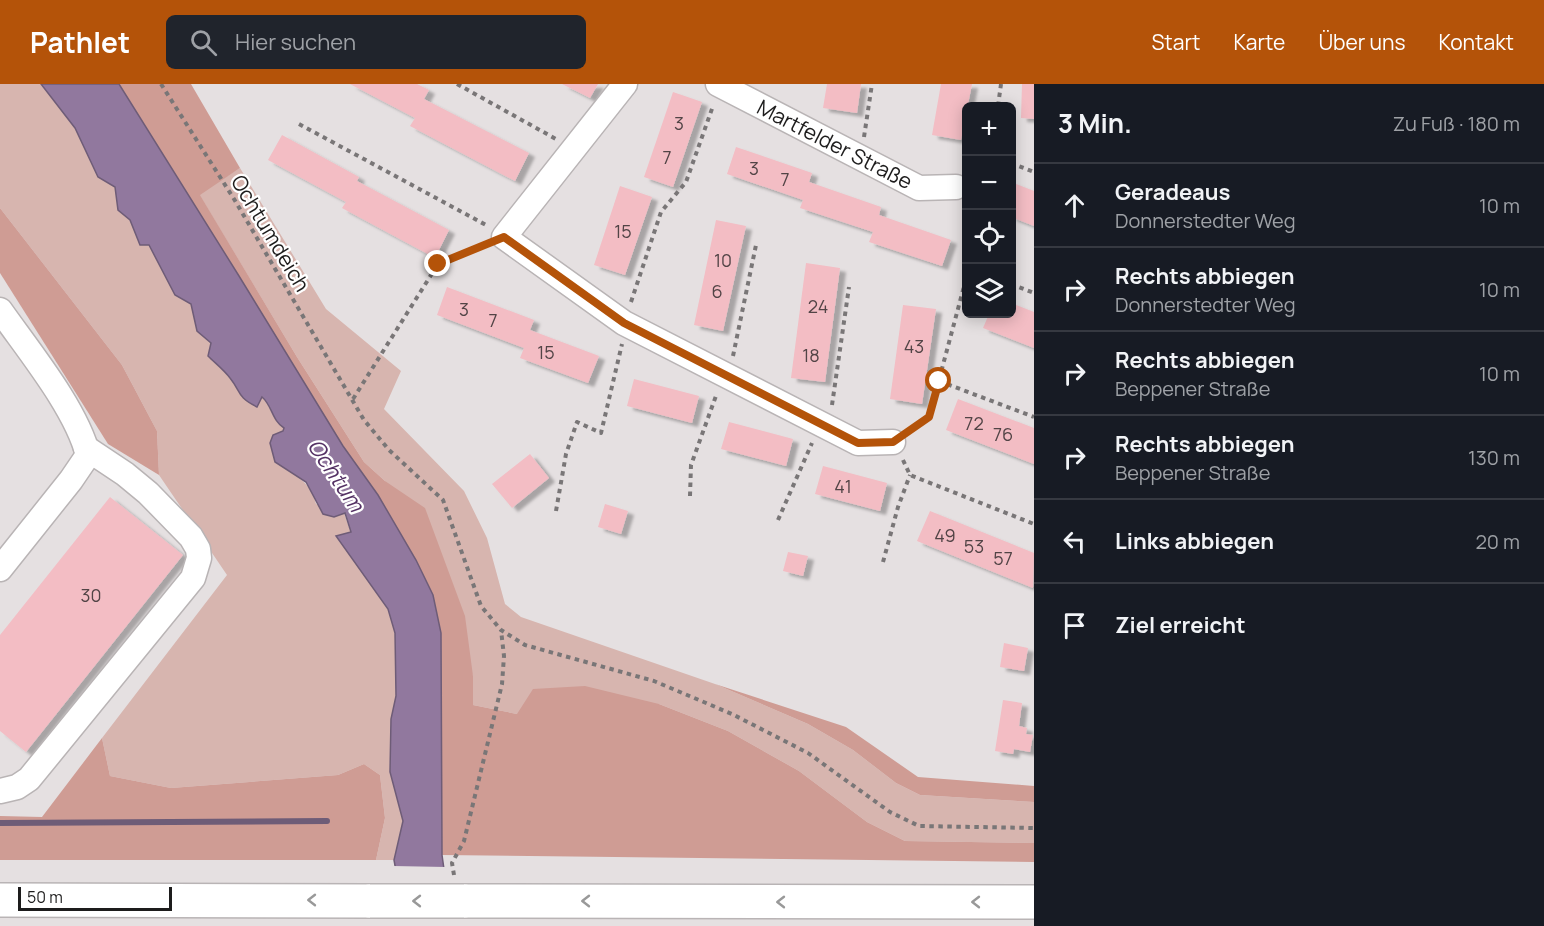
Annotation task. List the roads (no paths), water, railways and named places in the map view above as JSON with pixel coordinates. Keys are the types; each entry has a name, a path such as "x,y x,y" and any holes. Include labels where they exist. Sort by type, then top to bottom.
{"highway":[{"path":"0,900 1034,903"}],"street":[{"path":"625,84 504,237 624,323 858,443 893,442"},
{"name":"Martfelder Straße","path":"720,85 919,188 956,187"},
{"path":"0,310 82,434 88,455 71,480 0,569"},
{"path":"0,791 17,787 29,779 193,578 198,568 198,549 191,537 148,493 86,447"}],"water":[{"name":"Ochtum","path":"41,84 119,84 343,446 378,495 416,560 433,595 441,633 442,855 452,926 406,926 394,860 403,821 390,772 391,719 396,696 395,633 388,609 336,536 351,532 345,513 334,517 323,514 306,482 275,462 270,443 273,435 283,431 284,428 262,397 257,407 246,400 228,375 208,356 211,343 197,331 191,304 175,295 149,245 140,245 130,220 118,210 115,187 98,177 75,128"}],"waterway":[{"path":"0,823 327,821"}]}
